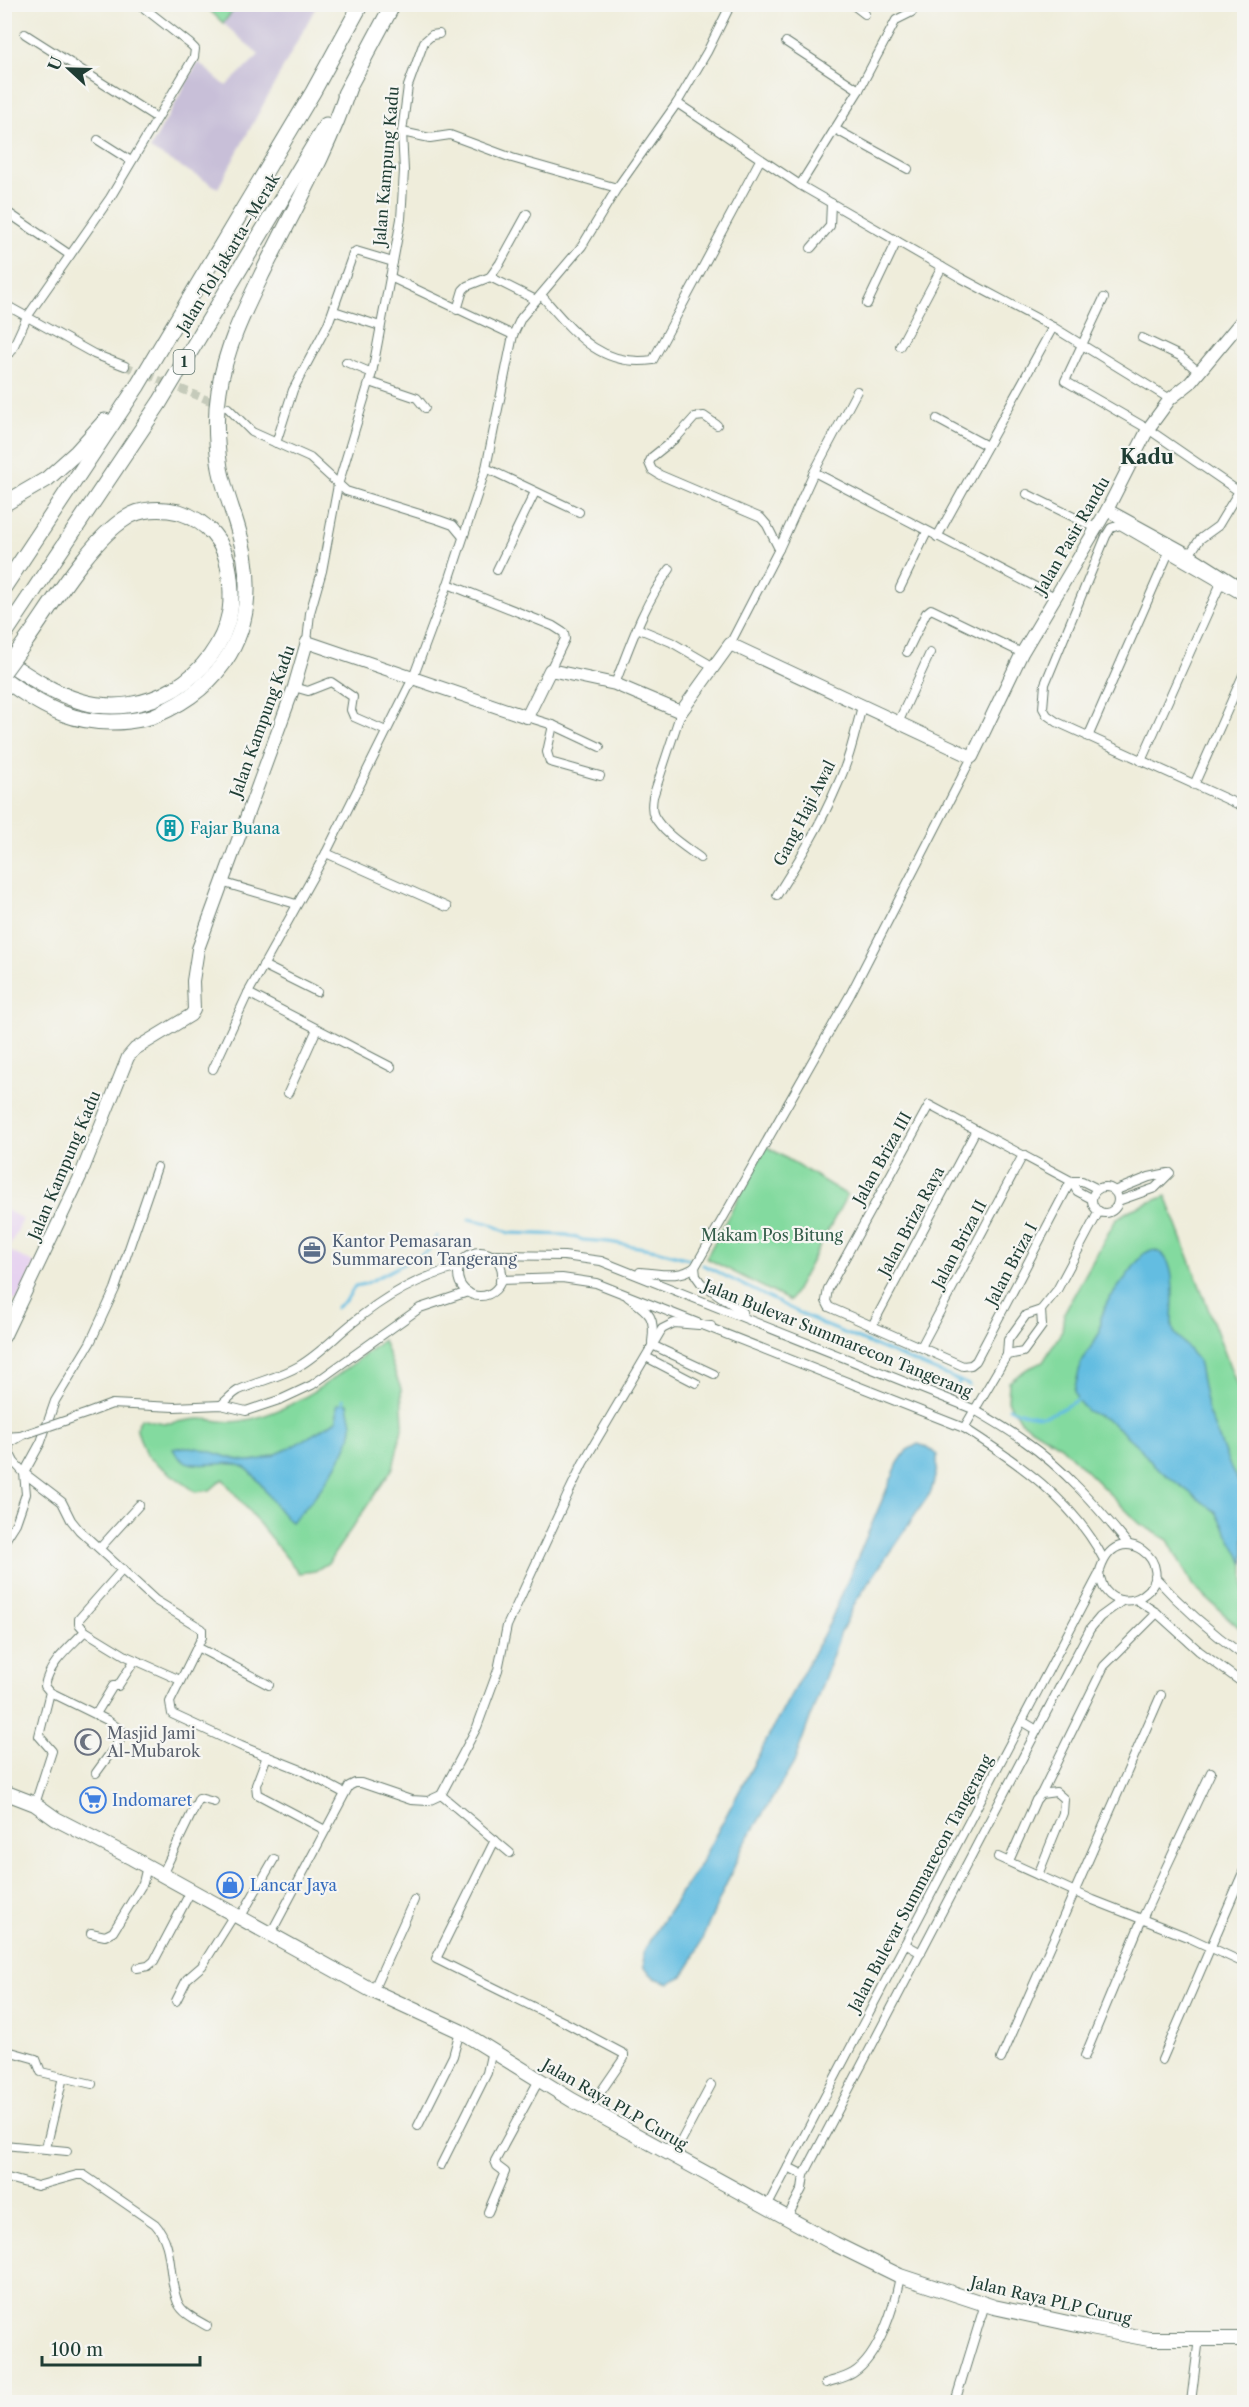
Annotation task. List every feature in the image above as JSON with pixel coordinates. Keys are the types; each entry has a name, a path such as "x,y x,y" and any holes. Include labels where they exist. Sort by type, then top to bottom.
{"highway":[{"name":"Jalan Tol Jakarta–Merak","path":"4,587 138,385 313,92 361,4"},
{"name":"Jalan Tol Jakarta–Merak","path":"6,633 160,402 349,87 393,4"},
{"path":"4,679 25,695 66,717 107,723 150,718 172,708 213,678 235,645 244,616 248,591 245,558 220,468 216,428 219,390 231,345 246,307 338,120 349,87"},
{"path":"4,504 47,479 77,452 138,385"},
{"path":"4,660 61,694 82,702 117,706 149,701 182,686 200,669 213,651 230,612 232,589 227,560 218,540 208,527 189,516 171,510 153,509 128,516 95,545 26,641 4,670"}],"main road":[{"name":"Jalan Raya PLP Curug","path":"4,1792 35,1804 56,1819 147,1866 373,1990 460,2031 589,2109 900,2277 985,2304 1070,2325 1149,2339 1245,2339"}],"street":[{"path":"11,352 27,317 131,161 194,57 195,49 139,4"},
{"path":"213,1069 248,993 326,853 413,678 448,584 486,468 513,335 521,318 582,246 617,188 677,103 707,52 731,4"},
{"path":"852,4 865,14"},
{"path":"801,185 859,90 896,21 912,12 917,4"},
{"path":"25,34 157,118"},
{"name":"Jalan Kampung Kadu","path":"4,1337 80,1177 128,1057 135,1049 187,1018 194,1010 193,981 198,949 294,687 308,642 310,614 338,485 371,377 401,219 404,171 402,132 408,86 424,42 432,35 439,34"},
{"path":"786,42 859,90"},
{"path":"677,103 801,185 942,267 1053,327 1170,399"},
{"path":"835,129 908,169"},
{"path":"402,132 430,138 450,135 512,158 617,188"},
{"path":"98,140 131,161"},
{"path":"490,277 538,297 592,347 626,361 653,360 760,160"},
{"path":"811,248 830,226 831,202"},
{"path":"4,210 70,255"},
{"path":"457,310 467,286 490,277 527,214"},
{"path":"867,304 897,241"},
{"path":"276,443 297,382 317,348 334,311 353,254 356,251 393,262"},
{"path":"900,346 942,267"},
{"path":"390,277 513,335"},
{"path":"1104,298 1065,381 1067,384 1148,429 1242,493 1218,526 1200,539 1189,555"},
{"path":"4,304 94,354 125,366"},
{"path":"334,311 380,326"},
{"name":"Jalan Pasir Randu","path":"972,757 1023,654 1107,510 1148,429 1170,399 1190,383 1245,318"},
{"path":"937,537 1053,327"},
{"path":"1142,338 1180,356 1199,372"},
{"path":"346,362 371,377 417,398 425,408"},
{"path":"700,858 667,831 654,816 652,810 653,797 681,712 730,644 779,549 814,472 857,391"},
{"path":"228,408 252,432 310,458 346,491 447,523 463,537"},
{"path":"717,425 704,416 695,417 677,437 652,457 650,466 660,475 761,518 779,549"},
{"path":"937,419 987,446"},
{"path":"486,468 579,512"},
{"path":"814,472 1055,597"},
{"path":"497,570 535,492"},
{"path":"1027,494 1096,528"},
{"path":"1107,510 1189,555 1245,590"},
{"path":"1245,597 1120,525 1111,528 1052,663 1043,697 1043,708 1047,715 1057,722 1245,807"},
{"path":"900,588 927,532"},
{"path":"1088,737 1169,552"},
{"path":"615,684 637,628 659,584 670,569"},
{"path":"1142,761 1221,583"},
{"path":"448,584 553,626 564,633 565,639 526,717"},
{"path":"907,652 926,613 931,609 1023,654"},
{"path":"637,628 671,642 714,667"},
{"path":"308,642 553,725 600,747"},
{"path":"630,1271 679,1275 695,1267 849,995 972,757 730,644"},
{"path":"898,723 930,652"},
{"path":"550,670 615,684 681,712"},
{"path":"1194,785 1245,673"},
{"path":"294,687 308,691 331,682 353,697 351,710 354,717 386,731"},
{"name":"Gang Haji Awal","path":"777,895 799,860 837,786 862,706"},
{"path":"553,725 547,752 548,759 555,764 600,776"},
{"path":"326,853 447,906"},
{"path":"221,882 296,904"},
{"path":"263,965 317,992"},
{"path":"248,993 391,1067"},
{"path":"288,1093 317,1029"},
{"name":"Jalan Briza III","path":"872,1326 830,1307 826,1301 828,1289 929,1105 976,1130"},
{"path":"976,1130 1071,1181 1082,1181 1098,1189"},
{"name":"Jalan Briza Raya","path":"872,1326 976,1130"},
{"name":"Jalan Briza II","path":"921,1347 1023,1155"},
{"path":"4,1542 16,1523 26,1494 24,1473 41,1442 55,1401 90,1343 115,1289 157,1167"},
{"path":"1071,1181 1077,1191 1092,1199 1095,1208 1099,1211 1111,1211 1118,1202 1155,1188 1170,1173 1149,1177 1114,1191 1104,1187 1098,1189 1092,1199"},
{"name":"Jalan Briza I","path":"921,1347 963,1366 971,1365 976,1361 1071,1181"},
{"path":"1114,1191 1118,1202"},
{"path":"964,1428 1006,1354 1008,1340 1026,1315 1041,1310 1057,1290 1099,1211"},
{"name":"Jalan Bulevar Summarecon Tangerang","path":"221,1405 237,1390 274,1379 300,1366 323,1350 377,1303 443,1271 459,1267 470,1254 481,1252 492,1256 564,1256 601,1261 974,1409 1025,1441 1056,1466 1093,1501 1128,1544 1142,1548 1152,1558 1155,1577 1173,1597 1213,1634 1245,1656"},
{"path":"459,1267 460,1283 468,1292 478,1295 489,1293 500,1281 501,1269 492,1256"},
{"path":"695,1267 696,1276 701,1283 754,1320"},
{"path":"500,1281 562,1278 596,1282 964,1428 1010,1458 1042,1483 1093,1537 1103,1558 1114,1548 1128,1544"},
{"path":"620,1291 648,1313 655,1326 652,1345"},
{"path":"5,1446 23,1436 112,1404 174,1407 221,1405 246,1411 282,1399 312,1384 420,1308 468,1292"},
{"path":"1006,1354 1023,1352 1042,1326 1041,1310"},
{"path":"270,1935 349,1786 357,1783 411,1800 428,1800 441,1796 477,1727 498,1670 502,1645 515,1607 583,1463 662,1329 674,1323 711,1326"},
{"path":"872,1326 921,1347"},
{"path":"652,1345 714,1374"},
{"path":"646,1357 696,1383"},
{"path":"4,1424 10,1454 24,1473 62,1502 71,1520 155,1600 202,1629 203,1634 170,1702 172,1714 301,1770 344,1793"},
{"path":"4,1437 23,1436"},
{"path":"100,1548 139,1505"},
{"name":"Jalan Bulevar Summarecon Tangerang","path":"768,2207 1099,1574 1103,1558"},
{"path":"123,1569 79,1619 79,1623 85,1631 135,1660 180,1680"},
{"path":"1099,1574 1106,1591 1122,1601 1137,1600 1149,1591 1155,1577"},
{"path":"1137,1600 1157,1613 1199,1651 1245,1684"},
{"name":"Jalan Bulevar Summarecon Tangerang","path":"787,2218 802,2189 804,2175 1090,1629 1100,1617 1122,1601"},
{"path":"1009,1861 1104,1666 1157,1613"},
{"path":"85,1631 56,1663 45,1684 50,1692 96,1714 125,1733 96,1773"},
{"path":"197,1647 269,1685"},
{"path":"96,1714 113,1686 117,1686 135,1660"},
{"path":"35,1804 52,1751 39,1736 50,1692"},
{"path":"1001,2059 1161,1695"},
{"path":"1022,1721 1037,1730"},
{"path":"267,1756 256,1785 257,1794 325,1830"},
{"path":"1085,2056 1142,1919 1211,1772"},
{"path":"1038,1875 1065,1804 1064,1799 1056,1792 1041,1794"},
{"path":"441,1796 510,1852"},
{"path":"162,1875 200,1798 214,1802"},
{"path":"495,1840 436,1959 624,2054 624,2058 589,2109"},
{"path":"998,1857 1245,1963"},
{"path":"176,2001 187,1979 202,1966 274,1859"},
{"path":"91,1933 105,1936 113,1932 143,1883 147,1866"},
{"path":"1162,2060 1245,1870"},
{"path":"137,1968 146,1967 154,1961 191,1891"},
{"path":"373,1990 414,1900"},
{"path":"905,1944 921,1953"},
{"path":"418,2126 453,2056 460,2031"},
{"path":"4,2050 36,2060 41,2072 92,2084"},
{"path":"441,2165 487,2073 492,2050"},
{"path":"46,2148 63,2077"},
{"path":"488,2212 505,2172 497,2166 495,2161 539,2080"},
{"path":"668,2153 679,2145 711,2085"},
{"path":"4,2145 68,2151"},
{"path":"788,2167 804,2175"},
{"path":"4,2177 37,2186 84,2175 155,2224 166,2241 178,2304 185,2313 207,2326"},
{"path":"826,2383 852,2374 866,2362 896,2299 900,2277"},
{"path":"955,2403 985,2304"},
{"path":"1191,2403 1199,2338"}],"shaded area":[{"path":"238,5 317,5 218,188 150,149 198,62 226,86 259,55 223,23"},
{"path":"5,1209 23,1219 8,1250 35,1264 17,1301 5,1296"}],"green space":[{"path":"204,5 238,5 223,23"},
{"name":"Makam Pos Bitung","path":"766,1146 847,1195 790,1301 706,1258"},
{"path":"1166,1196 1244,1404 1244,1632 1193,1586 1168,1540 1140,1524 1061,1446 1020,1421 1008,1401 1009,1382 1027,1369 1043,1362 1062,1331 1064,1313 1116,1219 1130,1210"},
{"path":"383,1340 401,1389 403,1424 393,1468 328,1563 315,1571 299,1573 223,1479 210,1490 196,1492 146,1456 136,1428 141,1418 168,1423 200,1419 236,1422 261,1416 317,1390"}],"water":[{"path":"1151,1250 1167,1259 1172,1280 1174,1332 1198,1360 1208,1412 1232,1471 1244,1491 1244,1564 1216,1512 1154,1466 1141,1449 1110,1421 1087,1411 1077,1400 1074,1391 1081,1363 1100,1332 1101,1318 1107,1302 1143,1254"},
{"path":"348,1403 352,1425 345,1449 319,1491 291,1522 278,1509 254,1476 242,1466 224,1463 195,1464 179,1457 173,1449 192,1447 238,1460 258,1460 294,1446 337,1420 337,1404"},
{"path":"918,1444 927,1447 937,1455 937,1469 931,1492 856,1601 841,1632 794,1763 743,1846 692,1962 683,1976 669,1983 655,1978 644,1968 643,1954 700,1864 829,1624 898,1463 907,1450"}],"waterway":[{"path":"469,1219 488,1223 509,1233 567,1235 583,1240 656,1250 689,1259"},
{"path":"336,1308 347,1299 355,1286 365,1284 428,1251 437,1236"},
{"path":"703,1265 820,1323 960,1381"},
{"path":"958,1384 960,1381 969,1385"},
{"path":"343,1399 343,1404"},
{"path":"1009,1408 1029,1415 1044,1416 1077,1400"}],"tunnel":[{"path":"125,366 220,405"}],"place":[{"name":"Fajar Buana","path":"170,828"},
{"name":"Kantor Pemasaran Summarecon Tangerang","path":"312,1250"},
{"name":"Masjid Jami Al-Mubarok","path":"88,1742"},
{"name":"Indomaret","path":"93,1800"},
{"name":"Lancar Jaya","path":"230,1885"}],"district":[{"name":"Kadu","path":"1147,457"}]}
